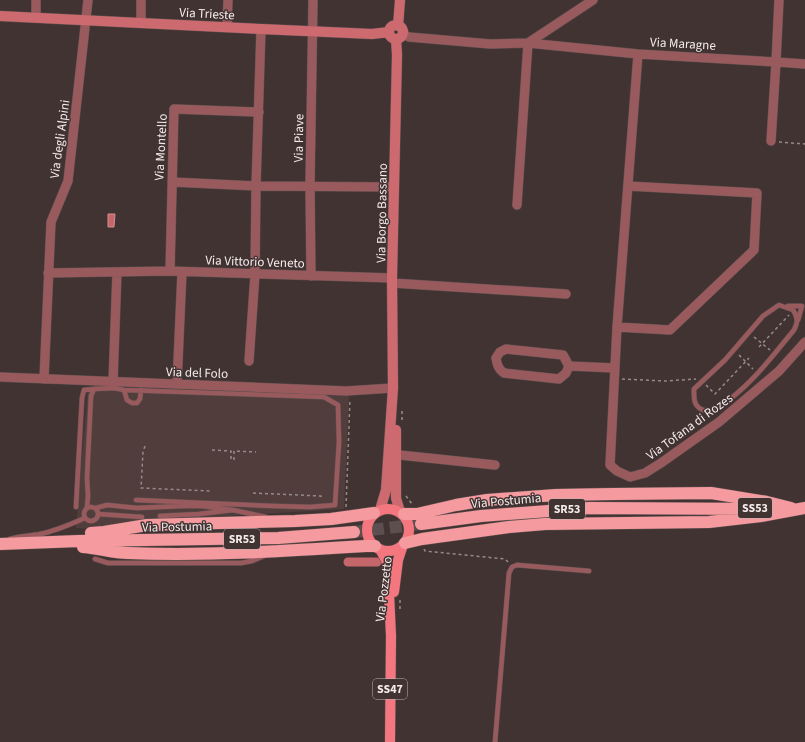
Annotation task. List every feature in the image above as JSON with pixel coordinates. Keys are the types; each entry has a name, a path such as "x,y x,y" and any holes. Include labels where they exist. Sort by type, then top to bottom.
{"highway":[{"path":"402,513 417,514 487,500 556,495 711,493 802,509"},
{"name":"Via Postumia","path":"421,524 481,516 589,508 714,508"},
{"name":"SS53","path":"714,508 802,509"},
{"path":"404,544 422,539 538,525 709,522 761,516 802,509"},
{"path":"24,543 147,525 236,524 331,519 377,512"},
{"name":"Via Postumia","path":"0,544 278,538 354,532"},
{"path":"24,543 88,548 126,553 276,552 377,548"}],"main road":[{"path":"377,512 392,508 402,513"},
{"name":"Via Borgo Bassano","path":"377,512 367,524 370,542 377,548"},
{"name":"Via Borgo Bassano","path":"402,513 410,526 408,538 404,544"},
{"path":"377,548 389,551 399,548 404,544"},
{"name":"Via Pozzetto","path":"391,636 396,571 398,560 404,544"},
{"name":"Via Pozzetto","path":"377,548 386,560 387,566 391,636 390,742"}],"street":[{"path":"36,0 36,18"},
{"name":"Via degli Alpini","path":"44,379 51,222 68,181 88,0"},
{"path":"141,0 141,23"},
{"path":"227,27 228,0"},
{"name":"Via Piave","path":"310,276 313,0"},
{"name":"Via Borgo Bassano","path":"400,0 396,33 397,55 392,280 392,454 396,498 402,513"},
{"path":"771,142 779,0"},
{"path":"517,206 528,43 589,1"},
{"name":"Via Trieste","path":"0,16 261,30 378,34 396,33"},
{"path":"248,361 255,274 261,30"},
{"name":"Via Maragne","path":"396,33 409,37 490,44 528,43 638,54 805,64"},
{"name":"Via Tofana di Rozes","path":"638,54 617,327 610,465 617,471 630,476 645,474 719,422 779,371 805,342"},
{"name":"Via Montello","path":"170,271 174,109 258,112"},
{"path":"172,182 256,186 310,185 394,187"},
{"path":"617,327 670,330 754,250 757,193 628,186"},
{"name":"Via Vittorio Veneto","path":"48,273 170,271 310,276 392,280 566,294"},
{"path":"113,382 117,272"},
{"path":"177,384 182,272"},
{"path":"506,348 563,355 569,366 566,373 559,379 504,373 500,371 496,358 500,352 506,348"},
{"path":"569,366 615,368"},
{"name":"Via del Folo","path":"0,377 345,390 393,388"},
{"path":"392,454 495,465"},
{"name":"Via Borgo Bassano","path":"377,512 386,490 392,454"}],"lane":[{"path":"779,305 802,306 797,322 794,330 742,390 716,410 711,411 701,408 695,404 694,389 733,350 763,316 779,305"},
{"path":"784,306 793,310 796,314 797,322"},
{"path":"76,507 82,398 84,390 114,388 124,390 324,397 338,405 339,442 335,505 310,507 136,500"},
{"path":"94,389 91,396 87,507 84,511 85,518 88,521 93,521 97,518 98,514 96,508"},
{"path":"124,390 127,400 132,403 137,403 140,399 141,390"},
{"path":"87,507 92,506 96,508 107,505 137,508 202,506 295,521"},
{"path":"160,516 199,514 233,510"},
{"path":"98,514 142,517"},
{"path":"0,544 20,536 41,534 85,518"},
{"path":"95,559 108,563 241,563 252,561 276,552"},
{"path":"495,742 509,573 512,567 517,564 589,571"}],"path":[{"path":"771,142 805,144"},
{"path":"759,347 793,310"},
{"path":"749,333 774,354"},
{"path":"733,350 758,373"},
{"path":"614,378 666,381 696,378 716,394 749,358"},
{"path":"145,446 142,452 141,488 211,491"},
{"path":"212,450 256,452"},
{"path":"230,460 231,451"},
{"path":"234,451 234,460"},
{"path":"253,493 321,496 321,503"},
{"path":"423,548 425,551 505,559 512,567"},
{"path":"400,597 400,612"}],"shaded area":[{"path":"108,214 115,214 114,227 108,227"},
{"path":"88,387 349,396 344,509 143,521 98,529 76,528"}],"waterway":[{"path":"348,562 377,562"}],"tunnel":[{"path":"354,532 421,524"}]}
